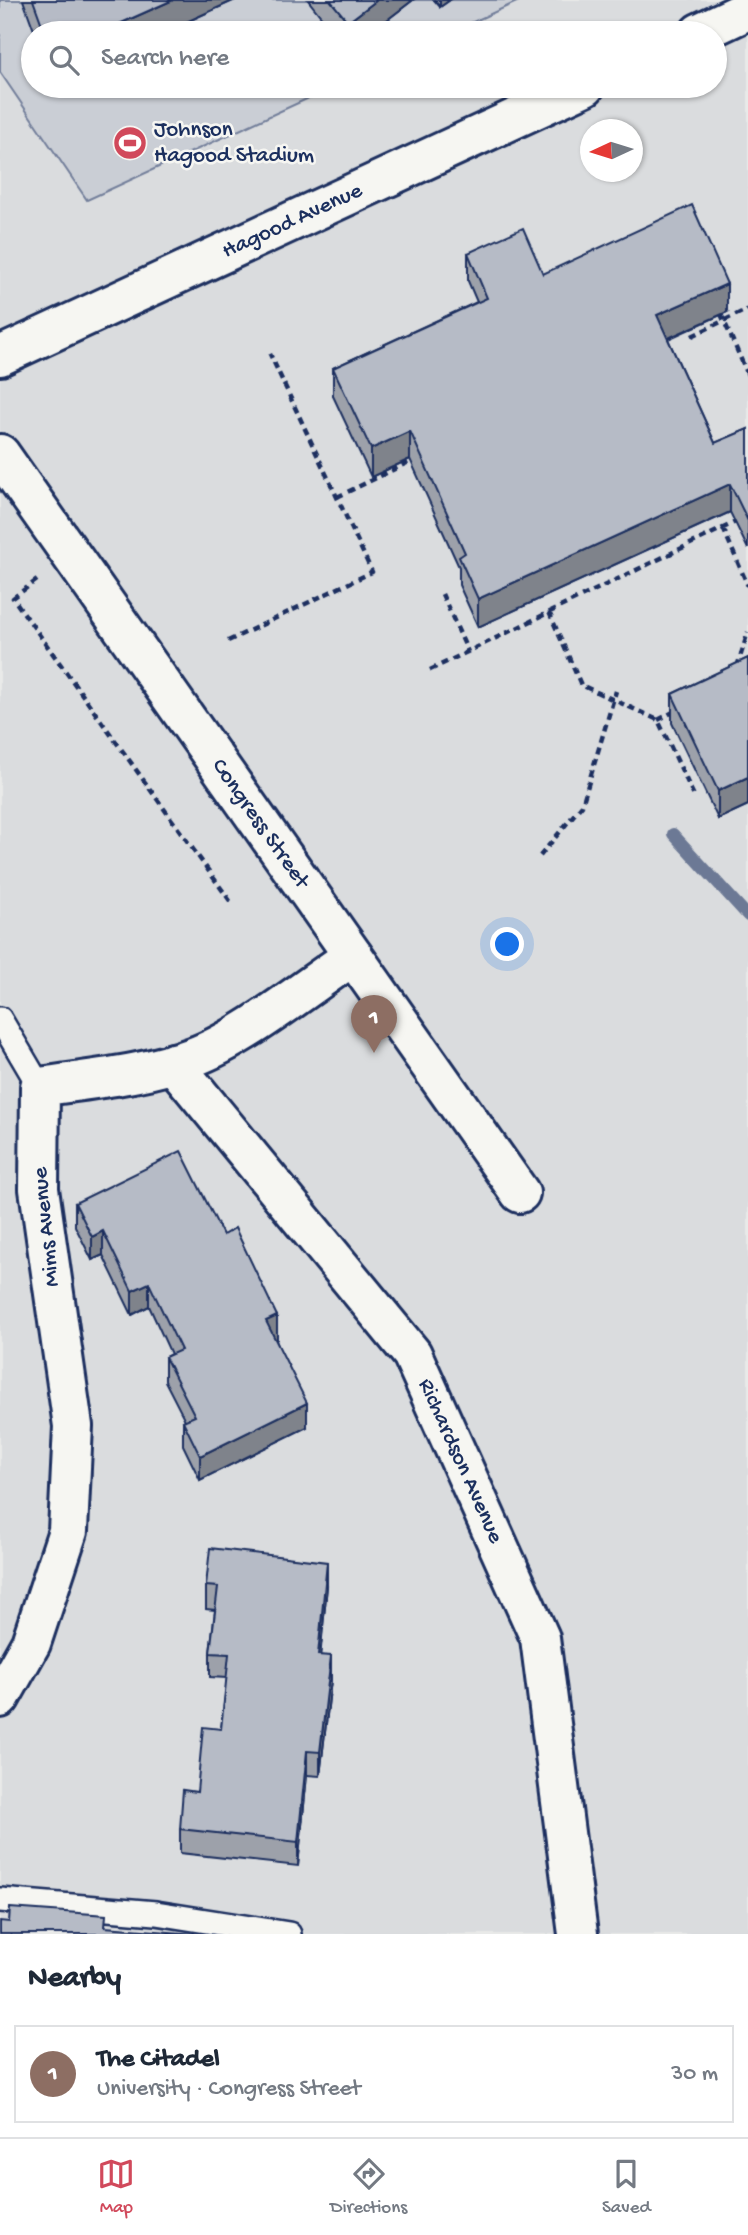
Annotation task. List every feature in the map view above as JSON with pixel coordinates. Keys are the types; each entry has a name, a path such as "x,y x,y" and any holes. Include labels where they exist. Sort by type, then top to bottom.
{"street":[{"path":"725,21 748,10"},
{"name":"Hagood Avenue","path":"0,356 559,98"},
{"name":"Congress Street","path":"0,454 520,1193"},
{"path":"40,1087 150,1070 196,1056 233,1037 353,956"},
{"name":"Richardson Avenue","path":"173,1063 412,1354 540,1638 578,1934"},
{"name":"Mims Avenue","path":"0,1698 31,1643 68,1531 73,1426 39,1189 40,1087"}],"lane":[{"path":"0,1019 40,1087"},
{"path":"0,1900 156,1913 289,1934"}],"path":[{"path":"692,336 748,309"},
{"path":"721,314 748,375"},
{"path":"228,641 372,572 270,354"},
{"path":"337,497 411,461"},
{"path":"430,670 748,516"},
{"path":"723,528 748,586"},
{"path":"72,556 13,598 233,905"},
{"path":"442,594 468,652"},
{"path":"549,612 581,685 657,720 694,796"},
{"path":"736,670 746,646 748,632"},
{"path":"540,856 582,805 616,691"},
{"path":"657,720 682,707"}],"shaded area":[{"path":"0,0 748,0 748,1934 0,1934"},
{"name":"Johnson Hagood Stadium","path":"0,0 521,0 475,21 21,21 21,98 309,98 87,200 0,72"}],"building":[{"path":"33,0 173,0 126,21 41,21"},
{"path":"330,0 377,0 349,21"},
{"path":"692,205 727,284 657,315 715,443 748,429 748,521 730,484 478,599 459,557 465,553 410,431 371,449 333,368 487,298 468,253 523,228 543,274"},
{"path":"748,658 748,777 718,791 672,694"},
{"path":"181,1151 223,1235 235,1228 277,1316 266,1321 307,1403 200,1456 183,1421 195,1416 165,1357 181,1350 149,1283 132,1291 103,1231 92,1237 75,1203"},
{"path":"210,1548 327,1562 318,1655 331,1656 320,1752 307,1751 298,1842 180,1829 183,1790 197,1792 203,1727 221,1729 229,1654 210,1653 218,1587 206,1586"},
{"path":"10,1908 106,1915 105,1927 195,1934 0,1934 0,1921 9,1922"}],"waterway":[{"path":"673,834 748,916"}],"place":[{"name":"Johnson Hagood Stadium","path":"130,143"},
{"name":"The Citadel","path":"374,1053"}]}
